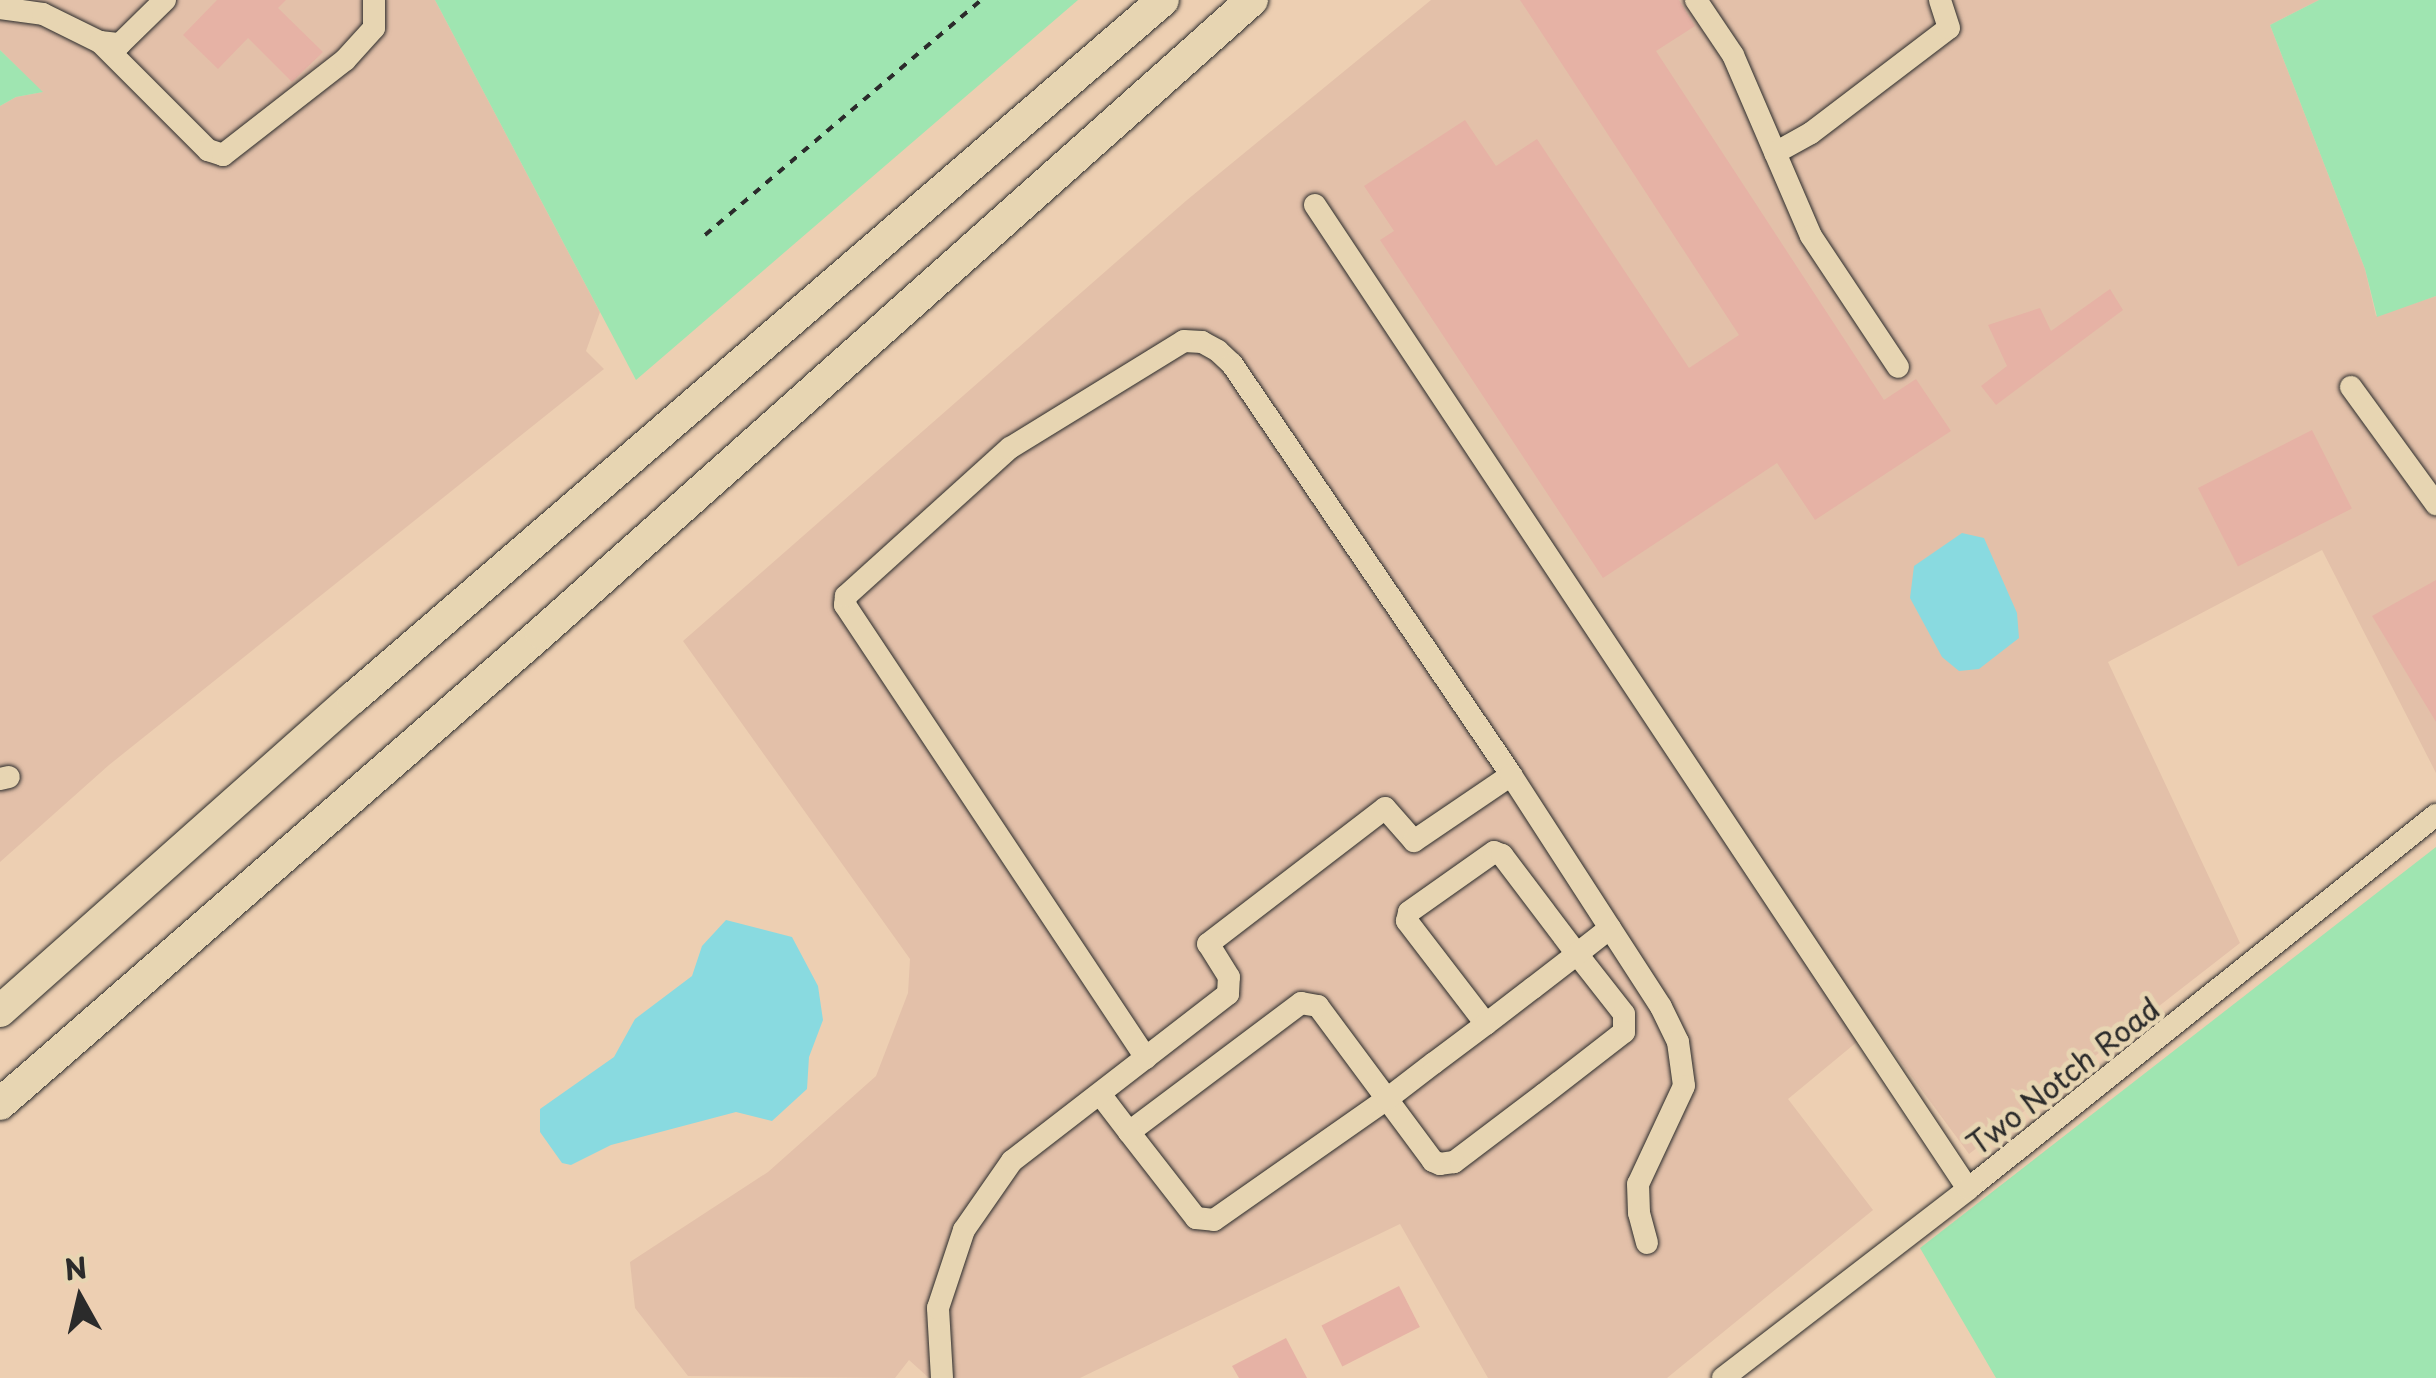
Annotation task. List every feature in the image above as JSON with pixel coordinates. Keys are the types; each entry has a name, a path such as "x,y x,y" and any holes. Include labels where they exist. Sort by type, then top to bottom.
{"highway":[{"path":"0,1010 354,698 1163,0"},
{"path":"0,1104 541,634 1252,0"}],"street":[{"path":"100,42 120,44 166,0"},
{"path":"0,8 43,14 100,42 208,150 222,155 344,60 374,28 374,0"},
{"path":"1696,0 1733,54 1811,236 1898,367"},
{"path":"1775,153 1811,133 1950,28 1940,0"},
{"path":"1315,206 1968,1189"},
{"path":"1146,1058 849,614 846,596 1010,448 1153,357 1184,341 1202,342 1232,364 1662,1007 1678,1042 1684,1086 1638,1184 1639,1213 1647,1242"},
{"path":"2351,388 2436,504"},
{"path":"942,1378 938,1368 938,1308 964,1230 1012,1161 1228,994 1229,977 1208,944 1385,808 1406,837 1421,839 1511,776"},
{"name":"Two Notch Road","path":"1723,1378 1968,1189 2436,815"},
{"path":"1130,1132 1301,1003 1318,1006 1433,1161 1446,1165 1559,1083 1624,1032 1624,1014 1502,856 1494,852 1408,912 1410,930 1486,1024"},
{"path":"1100,1094 1196,1218 1214,1220 1387,1099 1610,928"}],"path":[{"path":"705,236 981,0"}],"shaded area":[{"path":"0,0 435,0 600,312 586,351 604,369 109,765 0,862 0,106 16,97 42,92 0,50"},
{"path":"1431,0 2319,0 2270,25 2365,269 2376,316 2436,296 2436,773 2322,550 2108,662 2240,943 1969,1154 1875,1027 1788,1099 1873,1210 1667,1378 1488,1378 1400,1224 1080,1378 929,1378 909,1360 895,1378 688,1376 635,1308 630,1262 768,1172 876,1076 908,993 910,959 683,641 1187,200"}],"green space":[{"path":"435,0 1078,0 636,380"},
{"path":"2319,0 2436,0 2436,296 2377,317 2365,269 2270,25"},
{"path":"0,50 43,92 16,97 0,106"},
{"path":"2436,847 2436,1378 1996,1378 1920,1248"}],"water":[{"path":"1962,533 1984,538 2017,613 2019,638 1979,669 1959,671 1942,657 1910,598 1914,566"},
{"path":"726,920 792,937 818,986 823,1020 809,1057 807,1089 772,1121 736,1112 611,1145 571,1165 562,1163 540,1132 540,1109 614,1057 635,1019 692,976 702,946"}],"building":[{"path":"217,0 286,0 278,8 323,52 292,82 248,38 218,69 183,35"},
{"path":"1520,0 1679,0 1695,26 1656,51 1884,400 1916,379 1951,431 1815,520 1777,463 1603,578 1380,240 1394,231 1364,186 1465,120 1496,166 1537,139 1689,368 1739,335"},
{"path":"2110,289 2123,310 1996,405 1981,386 2007,366 1988,325 2040,308 2051,331"},
{"path":"2312,430 2352,508 2238,567 2198,488"},
{"path":"2436,580 2436,722 2372,616"},
{"path":"1399,1286 1420,1327 1342,1366 1321,1325"},
{"path":"1286,1338 1307,1378 1239,1378 1232,1366"}]}
